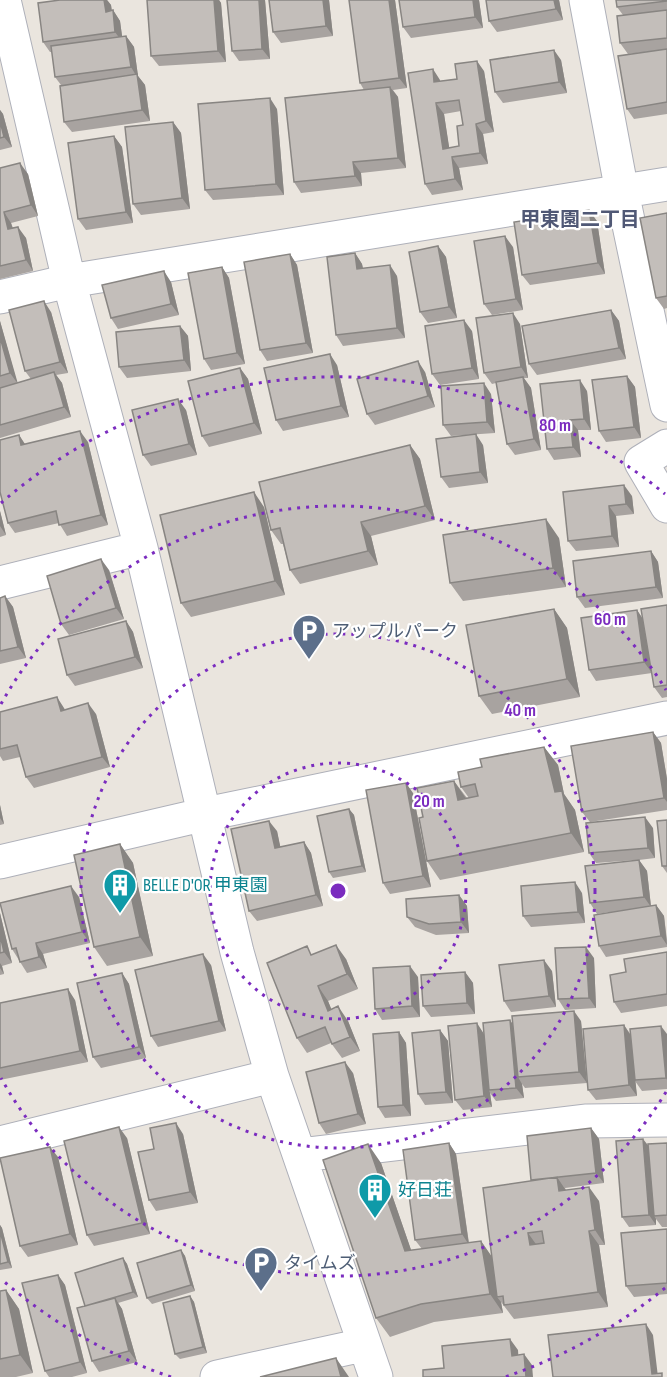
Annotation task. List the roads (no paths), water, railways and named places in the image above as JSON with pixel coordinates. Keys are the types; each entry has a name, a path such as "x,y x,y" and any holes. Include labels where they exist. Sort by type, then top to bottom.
{"street":[{"path":"4,0 69,281 141,548 237,952 272,1076 376,1377"},
{"path":"586,0 622,192 667,405"},
{"path":"0,297 69,281 667,184"},
{"path":"667,446 641,462 667,506"},
{"path":"0,583 141,548"},
{"path":"0,862 206,814 667,718"},
{"path":"0,1143 272,1076"},
{"path":"301,1155 587,1121 667,1120"},
{"path":"217,1377 363,1344"}],"place":[{"name":"アップルパーク","path":"309,660"},
{"name":"BELLE D'OR 甲東園","path":"120,914"},
{"name":"好日荘","path":"375,1219"},
{"name":"タイムズ","path":"261,1292"}],"district":[{"name":"甲東園二丁目","path":"580,220"}]}
